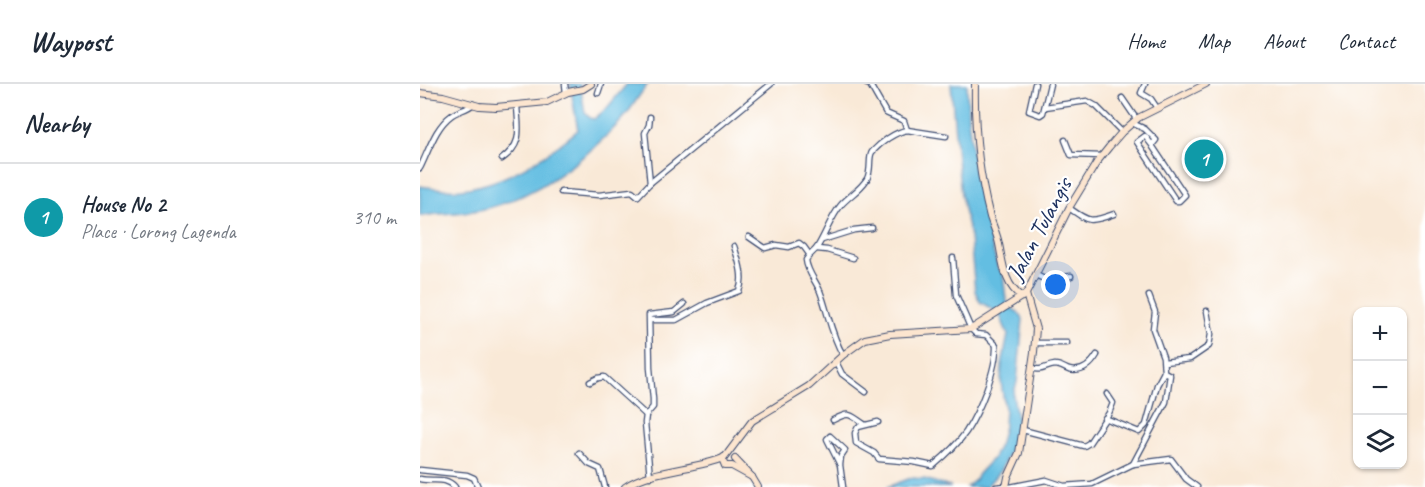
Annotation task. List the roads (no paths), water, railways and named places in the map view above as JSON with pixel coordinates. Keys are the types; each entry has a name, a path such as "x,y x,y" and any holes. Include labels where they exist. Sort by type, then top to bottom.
{"main road":[{"path":"420,93 443,96 485,107 547,102 591,84"},
{"path":"975,84 976,141 1002,267 1016,293 1024,295 1036,329 1019,453 1007,487"},
{"name":"Jalan Tulangis","path":"724,460 744,429 752,421 808,386 843,355 866,339 876,336 971,329 995,316 1024,295 1069,208 1102,156 1122,132 1136,120 1157,108 1206,84"},
{"path":"732,466 735,458 735,443"},
{"path":"625,487 638,479 724,460 728,455 735,458 758,487"},
{"path":"724,460 728,467 732,466 752,477"}],"street":[{"path":"564,84 567,92"},
{"path":"598,93 601,84"},
{"path":"561,192 599,195 632,191 638,196 650,183 771,84"},
{"path":"867,84 873,89 885,112 904,121 907,130"},
{"path":"1035,84 1029,111 1042,114 1050,84"},
{"path":"1145,84 1141,93 1157,108"},
{"path":"1122,98 1136,120 1156,140 1152,145"},
{"path":"1045,107 1087,101 1096,106 1122,132"},
{"path":"420,168 430,148 431,140 448,118 473,104"},
{"path":"502,159 513,151 518,142 517,105"},
{"path":"650,117 650,125 645,133 650,183"},
{"path":"843,355 820,290 806,260 809,254 817,249 841,205 853,195 868,176 872,152 897,132 907,130 946,136"},
{"path":"1145,136 1152,145 1185,195 1179,201 1176,201 1137,142 1145,136"},
{"path":"1065,140 1071,155 1102,156"},
{"path":"1069,208 1083,219 1089,220 1114,214"},
{"path":"822,240 854,230 872,228"},
{"path":"749,237 765,248 776,245 793,246 799,243 809,254"},
{"path":"650,320 676,320 707,303 739,291 741,287 740,266 734,246"},
{"path":"817,249 853,258"},
{"path":"878,422 858,427 855,439 860,446 874,453 879,459 933,466 966,432 986,387 996,345 986,335 971,329 956,295 954,258"},
{"path":"1036,275 1046,280 1071,276"},
{"path":"1105,418 1141,432 1150,413 1164,372 1164,362 1154,329 1156,316 1149,296"},
{"path":"650,477 645,423 646,414 653,407 649,315 674,312 684,304"},
{"path":"1164,362 1190,359 1209,346 1211,334 1207,311"},
{"path":"1035,343 1067,343"},
{"path":"1032,368 1041,370 1052,365 1059,365 1067,369 1083,369 1089,366 1097,355"},
{"path":"836,362 842,374 866,392"},
{"path":"1133,464 1166,402 1170,375 1164,372"},
{"path":"590,382 604,377 646,414"},
{"path":"1023,429 1084,446 1089,443 1113,403 1113,399 1107,394"},
{"path":"833,420 846,413 864,424"},
{"path":"579,453 589,464 600,469 606,487"},
{"path":"838,456 843,487"},
{"path":"996,487 1046,480 1064,486 1092,484 1133,464 1171,459 1186,479 1197,487"},
{"path":"420,470 467,475 474,478 478,487"},
{"path":"420,479 434,482 444,479 454,487"}],"water":[{"path":"570,84 580,84 585,113 594,119 607,108 627,84 648,84 625,117 606,136 574,164 538,188 499,205 479,210 420,216 420,186 457,190 494,181 539,159 578,130"},
{"path":"951,84 967,84 975,177 998,268 1003,273 1006,300 1023,319 1017,382 1013,395 1017,418 1015,441 1000,471 986,487 967,487 993,458 1000,443 1005,409 1001,382 1002,365 1008,335 999,313 980,302 975,291 970,237 961,195"},
{"path":"911,478 924,479 951,487 887,487"}],"place":[{"name":"House No 2","path":"1204,159"}]}
